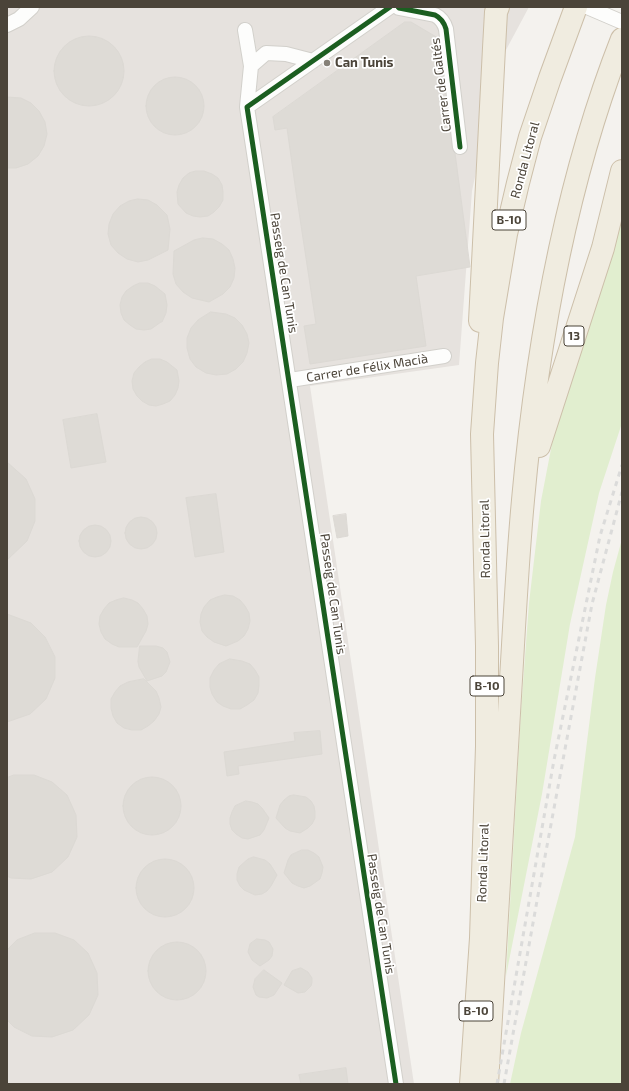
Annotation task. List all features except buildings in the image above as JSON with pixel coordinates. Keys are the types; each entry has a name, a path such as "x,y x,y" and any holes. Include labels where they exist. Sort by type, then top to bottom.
{"highway":[{"path":"482,434 480,341 481,287 496,9"},
{"name":"Ronda Litoral","path":"487,1084 489,939 486,631 482,434 492,318 506,234 530,137 550,78 586,10"},
{"name":"Ronda Litoral","path":"471,1084 489,939 523,499 546,320 559,255 587,142 622,34"},
{"name":"13","path":"523,499 603,248 622,172"}],"street":[{"path":"248,107 390,7"},
{"name":"Carrer de Galtés","path":"398,7 435,15 444,23 446,29 460,147"},
{"path":"7,25 19,19 31,8"},
{"path":"586,10 622,34"},
{"name":"Passeig de Can Tunis","path":"245,30 251,66 248,107 396,1084"},
{"path":"251,66 266,53 286,54 313,61"},
{"name":"Carrer de Félix Macià","path":"290,380 444,356"}],"shaded area":[{"path":"7,7 529,7 499,63 472,191 459,365 310,386 414,1084 7,1084"}],"green space":[{"path":"622,214 622,423 599,493 570,624 542,794 506,976 521,711 529,603 541,501 556,423"},
{"path":"622,539 622,1084 510,1084 521,1033 575,837 595,678 606,605"}],"railway":[{"path":"497,1084 554,760 600,536 622,465"},
{"path":"504,1084 592,604 622,492"}],"cycle path":[{"path":"390,7 247,107 396,1084"},
{"path":"398,7 435,15 441,19 444,24 446,29 460,147"}],"place":[{"name":"Can Tunis","path":"327,63"}]}
